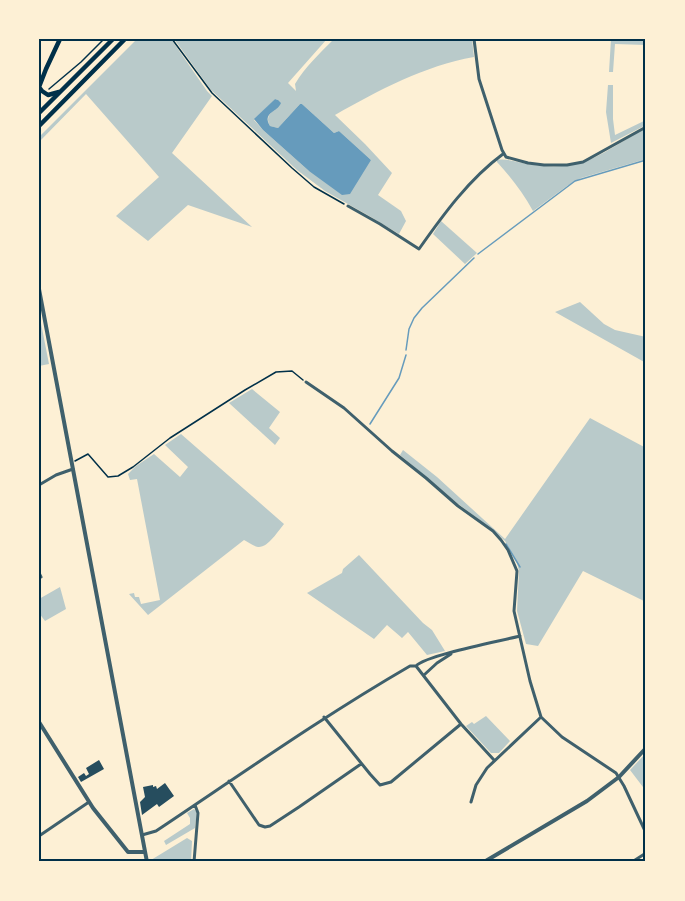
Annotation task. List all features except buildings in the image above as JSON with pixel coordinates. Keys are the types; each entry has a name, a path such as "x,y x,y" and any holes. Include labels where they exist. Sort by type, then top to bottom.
{"main road":[{"path":"60,39 39,87 48,95 61,91"},
{"path":"39,113 113,39"},
{"path":"39,126 125,39"}],"street":[{"path":"474,39 479,80 503,154 506,157 536,164 577,163 590,159 646,127"},
{"path":"348,206 419,249 454,201 488,165 503,154"},
{"path":"39,289 147,862"},
{"path":"306,382 353,416 501,540 517,571 514,611 541,717 562,737 619,777 646,833"},
{"path":"39,485 72,466"},
{"path":"142,835 156,831 324,717 410,666 416,666 427,659 455,651 520,636"},
{"path":"424,675 455,651"},
{"path":"416,666 461,724 494,760"},
{"path":"324,717 380,784 391,782 461,724"},
{"path":"471,802 480,778 494,760 541,717"},
{"path":"39,722 89,802 128,852 145,852"},
{"path":"484,862 587,801 619,777 646,748"},
{"path":"229,781 259,825 265,827 299,807 361,764"},
{"path":"39,836 89,802"},
{"path":"194,862 198,813 195,805"},
{"path":"632,862 646,853"}],"path":[{"path":"48,95 49,89 104,39"},
{"path":"172,39 206,87 267,145 314,187 348,206"},
{"path":"72,466 88,454 108,477 118,476 170,438 276,372 292,371 306,382"}],"shaded area":[{"path":"137,39 171,39 212,96 172,153 252,227 188,205 148,241 116,216 159,177 86,94 39,142 39,137"},
{"path":"174,39 327,39 288,83 296,91 295,84 303,72 334,39 472,39 474,57 437,66 420,73 385,88 335,115 392,173 378,195 401,211 406,221 399,234 325,191 297,170 211,90","holes":["275,99 278,100 275,110 268,117 270,126 278,128 302,104 334,133 339,131 371,160 309,171 254,120"]},
{"path":"611,39 646,39 646,45 615,44 613,72 609,72"},
{"path":"608,85 613,85 615,135 646,120 646,125 611,143 606,112"},
{"path":"646,128 646,159 581,178 533,211 497,162 497,160 511,160 544,166 573,165 605,152"},
{"path":"441,221 477,253 465,264 433,234"},
{"path":"580,302 604,324 615,330 646,337 646,363 555,312"},
{"path":"39,313 49,364 39,366"},
{"path":"252,389 280,412 269,428 280,438 275,445 229,403"},
{"path":"590,418 646,448 646,602 583,571 538,646 526,644 517,611 519,571 505,541 400,455 403,450 437,477 505,539"},
{"path":"181,434 284,524 262,547 244,540 148,615 129,594 134,593 135,597 139,597 141,604 160,600 137,479 130,480 128,474 154,454 180,477 188,467 165,445"},
{"path":"359,555 432,630 445,651 427,655 408,632 402,638 387,625 374,639 307,593 342,573 343,569"},
{"path":"60,587 66,609 45,621 39,613 39,599"},
{"path":"486,716 510,741 499,753 491,753 466,726"},
{"path":"646,753 646,791 630,770"},
{"path":"194,809 197,812 195,828 166,845 164,841 190,824 187,813"},
{"path":"187,838 192,841 191,862 151,862 151,860"}],"water":[{"path":"275,99 281,103 269,115 270,126 278,128 302,104 334,133 339,131 371,160 350,194 342,195 309,171 263,130 254,119"}],"waterway":[{"path":"478,254 575,181 646,160"},
{"path":"406,350 409,329 414,318 474,258"},
{"path":"370,424 399,378 406,355"},
{"path":"506,544 520,567"}]}
